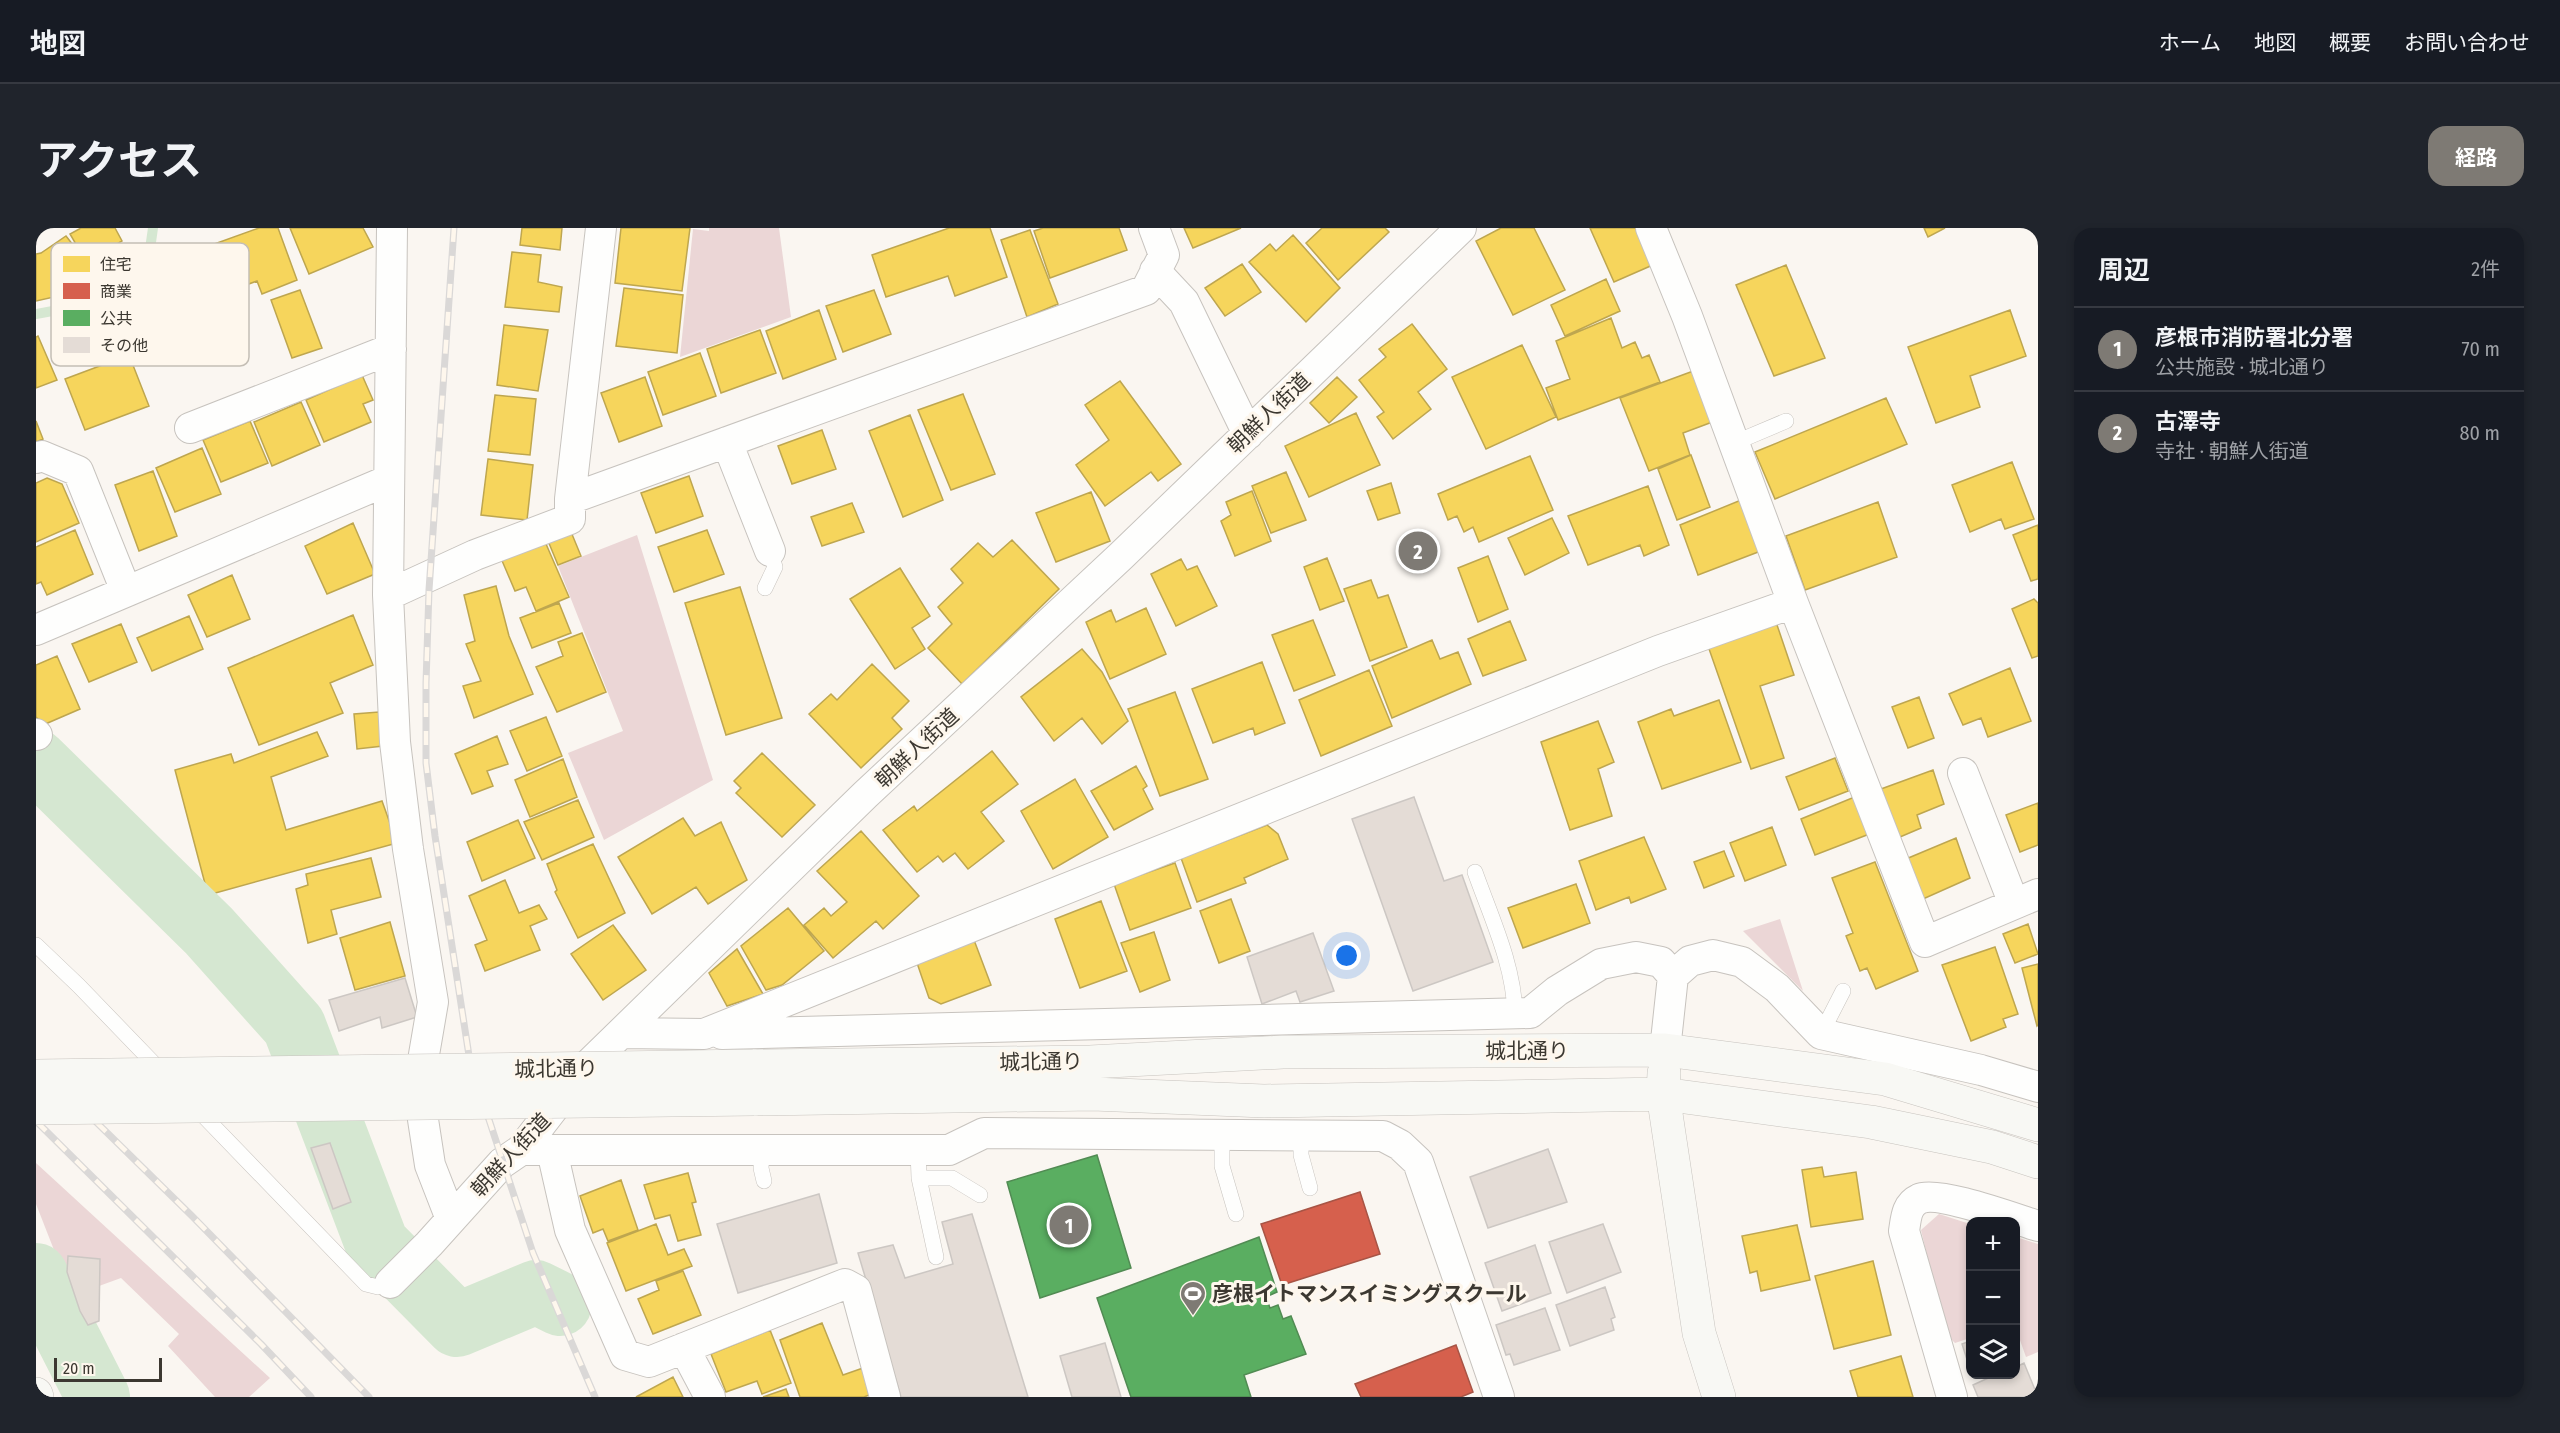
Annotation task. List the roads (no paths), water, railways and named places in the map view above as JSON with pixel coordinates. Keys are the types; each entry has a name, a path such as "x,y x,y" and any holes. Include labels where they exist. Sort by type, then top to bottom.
{"main road":[{"name":"城北通り","path":"36,1076 1090,1062 1283,1052 1665,1050 1885,1078 2038,1125"},
{"path":"1665,1050 1663,1094 1699,1333 1719,1397"},
{"name":"城北通り","path":"36,1107 1093,1094 1264,1101 1663,1094 1871,1122 1992,1147 2038,1162"}],"street":[{"path":"392,228 388,595 395,742 408,849 433,1002 420,1078 422,1113 430,1165 451,1220"},
{"path":"388,595 475,555 570,519 570,499 602,228"},
{"path":"570,499 1146,290 1164,255 1154,228"},
{"name":"朝鮮人街道","path":"392,1281 429,1244 502,1163 521,1150 582,1071 622,1033 859,790 976,704 1248,434 1461,228"},
{"path":"1651,228 1688,316 1793,603 1925,942 2026,899 1963,773"},
{"path":"1155,271 1184,302 1248,434"},
{"path":"190,428 391,349"},
{"path":"727,442 770,551"},
{"path":"36,458 42,456 78,471 126,591"},
{"path":"36,630 126,591 259,542 389,480"},
{"path":"704,1034 1793,603"},
{"path":"1665,1050 1673,976 1690,961 1713,955 1742,962 1777,988 1821,1034 1894,1043 2038,1088"},
{"path":"622,1033 704,1034 1033,1019 1396,1011 1515,1014 1530,1013 1557,991 1601,964 1636,957 1661,962 1673,976"},
{"path":"521,1150 762,1150 919,1164 984,1133 1164,1143 1222,1136 1383,1136 1400,1144 1418,1162 1452,1288 1498,1397"},
{"path":"552,1151 570,1230 625,1355 649,1362 845,1284 856,1290 885,1397"},
{"path":"1952,1397 1904,1232 1908,1209 1920,1199 1940,1197 2038,1226"},
{"path":"684,1348 710,1397"}],"lane":[{"path":"1734,443 1786,421"},
{"path":"765,588 775,567 770,551"},
{"path":"1475,872 1504,956 1515,999 1515,1014"},
{"path":"36,945 79,986 366,1284 378,1287 392,1281"},
{"path":"1821,1034 1843,991"},
{"path":"1222,1136 1222,1166 1236,1214"},
{"path":"1301,1136 1301,1155 1310,1188"},
{"path":"762,1150 761,1168 764,1181"},
{"path":"919,1164 952,1178 980,1195"},
{"path":"919,1164 936,1257"}],"waterway":[{"path":"151,243 153,228"},
{"path":"36,314 51,311"},
{"path":"36,761 209,931 294,1026 377,1244 457,1325 536,1292 560,1304"},
{"path":"36,1275 98,1397"}],"railway":[{"path":"454,228 429,590 426,763 470,1062 533,1253 595,1397"},
{"path":"36,1063 192,1216 369,1397"},
{"path":"36,1121 261,1344 311,1397"}],"place":[{"name":"古澤寺","path":"1418,551"},
{"name":"彦根市消防署北分署","path":"1069,1225"},
{"name":"彦根イトマンスイミングスクール","path":"1193,1317"}]}
